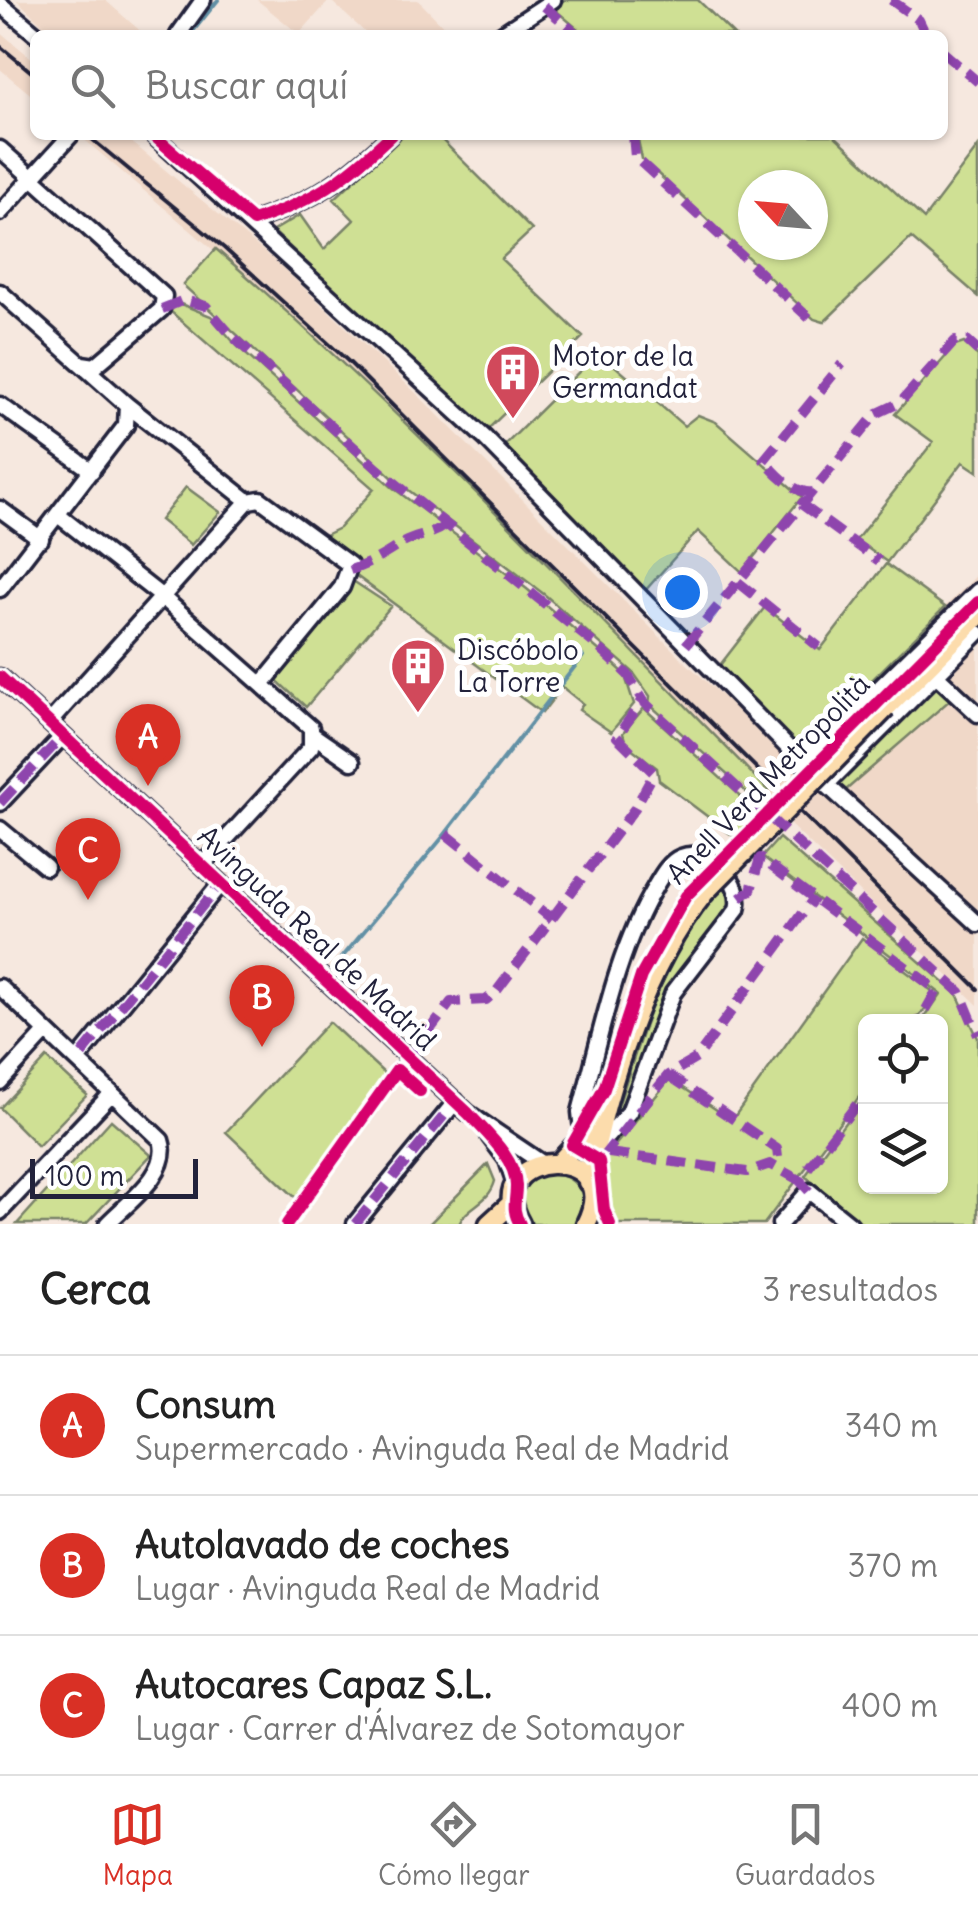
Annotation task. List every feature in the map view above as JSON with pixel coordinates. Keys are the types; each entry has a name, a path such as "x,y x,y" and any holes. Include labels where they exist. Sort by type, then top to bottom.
{"main road":[{"path":"593,1220 589,1145 607,1110 658,962 704,892 978,616"},
{"path":"489,1224 531,1168 589,1145"},
{"path":"551,1162 588,1182"},
{"path":"514,1194 520,1224"}],"street":[{"path":"182,30 203,0"},
{"path":"507,30 552,0"},
{"path":"0,4 31,30"},
{"path":"0,213 67,140"},
{"path":"159,140 253,221 485,438 826,785 978,924"},
{"path":"253,221 308,203 346,178 386,140"},
{"path":"0,149 162,292 166,300 162,309 95,366 82,364"},
{"path":"0,292 248,501"},
{"path":"0,589 126,425 125,401 106,372 114,350"},
{"path":"0,405 92,471"},
{"path":"48,723 248,501 260,499 350,564 342,587 263,683"},
{"path":"0,509 41,539"},
{"path":"58,516 161,596 306,722 313,734 352,762"},
{"path":"804,763 978,591"},
{"path":"826,785 978,633"},
{"path":"936,675 978,714"},
{"name":"Avinguda Real de Madrid","path":"0,677 468,1113 501,1150 514,1194"},
{"path":"202,865 306,754 313,734"},
{"path":"0,804 63,736"},
{"path":"0,829 46,867"},
{"path":"684,856 702,858 736,882 740,898 737,910 673,993 629,1112 589,1145 580,1112 627,941 670,864 684,856"},
{"path":"82,1054 221,883"},
{"path":"0,986 162,1140 165,1155 160,1169 107,1224"},
{"path":"0,1082 46,1032"},
{"path":"0,1212 112,1093"},
{"path":"355,1224 456,1102"},
{"name":"Avinguda Real de Madrid","path":"468,1113 551,1162"},
{"path":"780,1224 809,1191 819,1195 850,1224"}],"shaded area":[{"path":"17,0 105,0 139,30 48,30"},
{"path":"257,0 330,0 303,30 294,30"},
{"path":"330,0 418,0 447,30 363,30"},
{"path":"0,32 30,57 30,94 0,69"},
{"path":"85,140 129,140 274,260 417,394 684,661 791,759 978,574 978,1005 762,798 769,790 301,325"}],"green space":[{"path":"564,0 698,0 729,30 579,30 553,8"},
{"path":"398,140 442,140 532,230 501,259 583,337 485,432 273,231 300,215 324,249 354,220 334,199"},
{"path":"638,140 839,140 924,219 978,147 978,296 911,238 824,322 814,319 751,260 828,260 828,170 738,170 738,248 642,159"},
{"path":"216,249 359,379 566,583 769,791 763,798 769,805 765,809 649,704 650,696 633,672 545,595 394,479 183,285"},
{"path":"178,303 211,316 237,346 392,487 527,589 624,673 634,704 611,732 579,710 583,704 562,687 542,713 351,572 351,562 325,535 339,528 374,489 170,311"},
{"path":"964,343 978,356 978,472 963,462 887,562 856,540 933,442 895,414 955,346"},
{"path":"599,352 684,426 698,415 716,422 802,497 742,572 698,531 644,592 502,448"},
{"path":"186,487 220,512 191,545 160,520"},
{"path":"886,564 945,607 800,752 717,669 765,607 820,650"},
{"path":"353,581 391,606 306,707 275,679"},
{"path":"935,686 950,700 846,790 838,783"},
{"path":"644,708 760,814 736,838 659,780 657,768 626,744 623,733"},
{"path":"779,838 957,994 978,1038 978,1224 863,1224 805,1176 858,1105 858,1194 948,1194 948,1014 927,1014 941,994 762,857"},
{"path":"725,882 735,899 729,912 659,1014 632,1095 608,1134 666,972 701,912"},
{"path":"862,938 936,994 921,1014 858,1014 858,1098 764,1224 616,1224 609,1210 603,1160 670,1079 732,1120"},
{"path":"329,1022 386,1075 296,1198 226,1132"},
{"path":"47,1058 87,1095 38,1146 0,1108"},
{"path":"111,1120 151,1155 86,1224 17,1224"},
{"path":"488,1164 495,1181 488,1195 459,1224 429,1224"},
{"path":"546,1171 566,1177 579,1188 583,1204 576,1224 528,1224 523,1192 530,1180"}],"waterway":[{"path":"194,30 218,0"},
{"path":"340,960 443,837 583,656"}],"railway":[{"path":"0,46 30,71"},
{"path":"93,140 224,248 350,363 978,989"}],"marked path":[{"path":"891,0 919,20 924,30"},
{"path":"544,6 572,30"},
{"path":"948,56 978,82"},
{"path":"633,140 635,157 809,318"},
{"path":"162,309 184,300 206,306 231,335 378,469 597,646 628,675 645,703 960,992 978,1035"},
{"path":"686,645 876,414 901,402 955,341 967,341 978,351"},
{"path":"813,492 792,487 764,460 842,364"},
{"path":"801,504 879,561"},
{"path":"350,570 446,525"},
{"path":"738,582 819,647"},
{"path":"409,1058 451,1002 486,1000 496,992 635,808 654,773 617,737 642,701"},
{"path":"0,803 63,736"},
{"path":"446,834 552,919"},
{"path":"740,898 751,890 760,858 937,990 924,1014"},
{"path":"82,1054 221,883"},
{"path":"601,1159 668,1075 697,1058 814,898"},
{"path":"668,1075 777,1149 779,1166"},
{"path":"355,1224 456,1101"},
{"path":"809,1191 799,1180 858,1103"},
{"path":"609,1153 747,1172 770,1164 799,1180"}],"cycle path":[{"path":"159,140 253,221 328,187 385,140"},
{"name":"Anell Verd Metropolità","path":"610,1224 604,1210 599,1161 572,1145 604,1089 641,976 686,896 978,602"},
{"path":"0,677 468,1113 511,1165 520,1224"},
{"path":"287,1224 397,1070 420,1091"}],"place":[{"name":"Motor de la Germandat","path":"513,421"},
{"name":"Discóbolo La Torre","path":"418,715"},
{"name":"Consum","path":"148,786"},
{"name":"Autocares Capaz S.L.","path":"88,900"},
{"name":"Autolavado de coches","path":"262,1047"}]}
